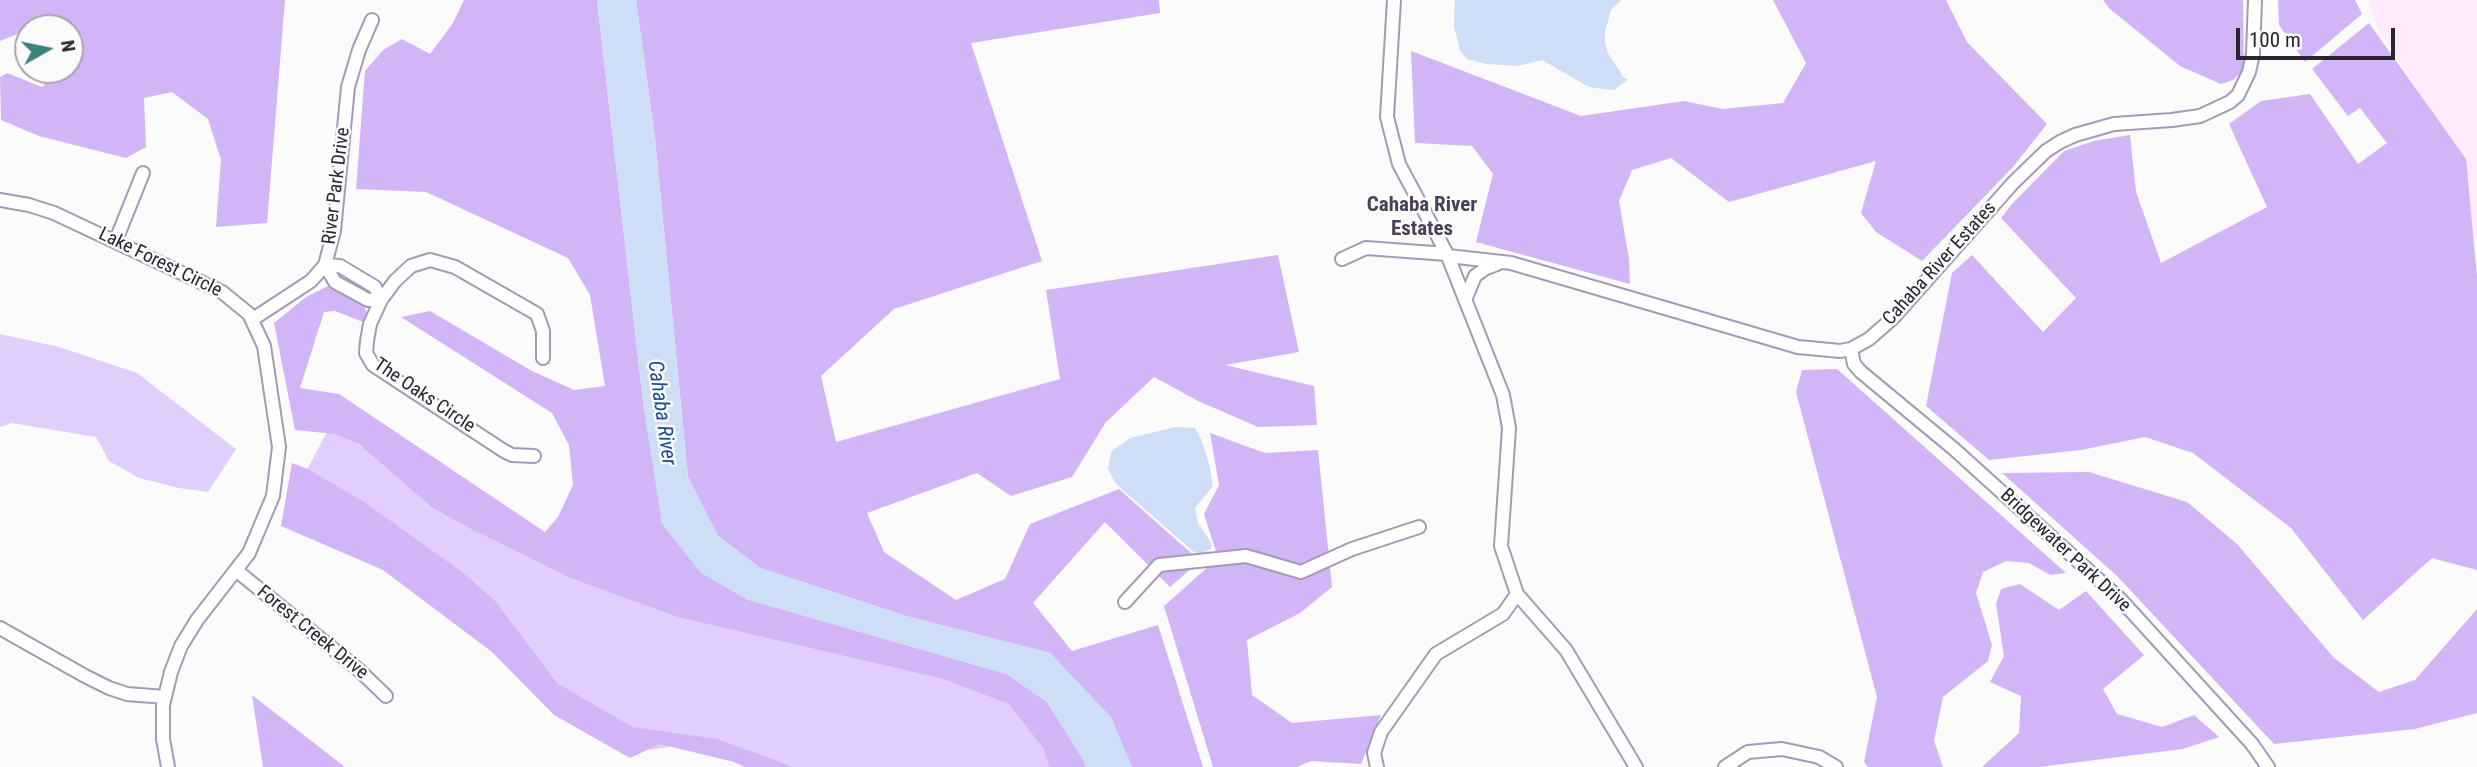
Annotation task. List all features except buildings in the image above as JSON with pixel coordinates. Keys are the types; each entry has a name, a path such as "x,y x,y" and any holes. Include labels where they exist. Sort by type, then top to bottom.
{"street":[{"path":"1394,0 1387,117 1399,164 1447,255 1499,384 1508,428 1501,546 1517,594 1566,650 1636,767"},
{"name":"Cahaba River Estates","path":"1851,349 1869,339 1893,318 2013,183 2046,151 2075,135 2114,124 2200,116 2230,103 2238,94 2249,72 2253,54 2255,0"},
{"name":"River Park Drive","path":"253,319 311,281 324,265 334,232 348,87 359,50 373,20"},
{"path":"116,240 143,173"},
{"name":"Lake Forest Circle","path":"0,200 54,213 222,292 242,306 253,319 266,355 278,432 279,464 267,513 249,553 197,620 181,646 165,697 163,739 168,767"},
{"path":"1342,259 1366,248 1447,255 1497,264 1511,263 1798,347 1840,351 1851,349"},
{"name":"The Oaks Circle","path":"534,456 512,455 504,451 373,365 366,353 367,341 370,324 381,300 395,281 411,266 429,260 440,261 537,314 543,331 543,358"},
{"path":"1465,300 1475,276 1497,264"},
{"path":"324,265 335,282 369,300 381,300"},
{"name":"Bridgewater Park Drive","path":"1851,349 1854,364 1861,372 1954,449 2121,600 2252,744 2267,767"},
{"path":"1125,602 1159,565 1246,556 1301,572 1352,549 1419,527"},
{"name":"Forest Creek Drive","path":"237,571 359,670 386,696"},
{"path":"1377,767 1374,753 1381,732 1436,654 1503,614 1517,594"},
{"path":"0,628 109,688 127,694 165,697"},
{"path":"1725,767 1748,752 1782,748 1819,757 1836,767"}],"shaded area":[{"path":"0,0 285,0 267,223 216,227 221,160 208,119 172,92 144,98 146,147 126,158 39,136 1,120 0,77 7,73 14,76 14,84 34,84 42,87 45,84 84,84 84,14 14,14 14,36 0,41"},
{"path":"464,0 597,0 644,410 746,599 1007,674 1047,702 1086,767 1049,767 1044,749 1009,704 944,679 678,617 571,578 433,508 359,444 335,434 295,430 274,323 306,297 330,285 363,304 367,313 363,322 335,311 324,312 300,388 339,394 545,532 558,517 573,485 569,445 552,413 401,317 430,311 532,371 574,390 605,386 590,295 568,258 426,192 356,189 365,71 383,50 402,39 430,54 453,23"},
{"path":"636,0 1159,0 1160,13 971,43 1042,261 894,309 821,376 836,442 1060,379 1046,290 1278,255 1299,352 1225,365 1314,386 1317,425 1258,427 1198,401 1154,377 1106,422 1072,477 1011,496 977,473 867,513 884,552 956,600 1005,579 1030,524 1119,489 1200,561 1170,587 1105,522 1033,603 1072,651 1158,625 1203,767 1132,767 1111,718 1050,653 906,616 760,568 718,536 688,477 655,138"},
{"path":"1773,0 1946,0 1967,42 2047,124 2013,167 1922,261 1876,232 1861,213 1876,161 1729,202 1671,158 1632,170 1619,201 1629,259 1630,284 1476,242 1493,174 1472,146 1415,143 1411,51 1581,116 1684,101 1723,109 1783,103 1806,63"},
{"path":"2103,0 2243,0 2244,69 2233,80 2221,84 2180,66 2110,9"},
{"path":"2278,0 2355,0 2362,14 2305,62 2279,25"},
{"path":"2368,0 2477,0 2477,241 2457,152 2377,27"},
{"path":"2369,23 2466,159 2477,276 2477,570 2432,558 2363,620 2291,528 2193,453 2145,437 2081,450 1989,460 1926,406 1952,273 1972,255 2043,332 2076,298 2001,218 2064,151 2094,141 2130,135 2136,192 2161,263 2267,207 2229,124 2261,101 2310,94 2358,164 2387,143 2360,108 2348,116 2312,69"},
{"path":"0,334 59,347 137,373 236,449 208,492 139,478 109,461 96,437 12,423 0,427"},
{"path":"1837,369 2066,573 2050,575 2029,563 2006,561 1983,572 1976,593 1992,645 1988,661 1943,697 1934,741 1943,767 1868,767 1864,762 1877,697 1796,392 1802,370"},
{"path":"331,424 434,499 1029,691 1073,767 794,767 718,739 650,750 545,699 478,590 297,489"},
{"path":"1210,433 1265,453 1318,450 1332,587 1300,613 1247,640 1252,695 1292,723 1381,715 1361,764 1311,761 1297,767 1213,767 1164,606 1218,558 1204,514 1219,485"},
{"path":"292,463 308,469 367,504 462,572 495,601 557,683 632,727 718,739 794,767 745,767 660,744 630,758 554,715 492,652 383,570 281,526"},
{"path":"2089,472 2187,502 2237,544 2334,658 2379,692 2415,680 2477,609 2477,713 2415,729 2274,744 2117,576 2002,473"},
{"path":"2020,584 2059,610 2086,591 2144,655 2103,689 2117,714 2162,727 2194,715 2219,737 2183,749 2039,767 1982,767 2019,733 2021,696 1990,682 2004,656 1996,604 2001,589"},
{"path":"252,695 345,767 263,767"}],"water":[{"name":"Cahaba River","path":"597,0 636,0 655,138 688,477 718,536 760,568 906,616 1050,653 1111,717 1132,767 1086,767 1047,702 1007,674 746,599 701,573 662,524 644,410"},
{"path":"1455,0 1621,0 1611,10 1605,43 1608,53 1628,80 1614,90 1603,89 1589,87 1542,60 1518,66 1486,64 1467,59 1460,51 1454,26"},
{"path":"1175,427 1195,428 1209,464 1213,486 1195,508 1198,523 1212,544 1211,549 1202,553 1194,552 1116,484 1108,469 1111,452 1130,438"}],"district":[{"name":"Cahaba River Estates","path":"1422,218"}]}
